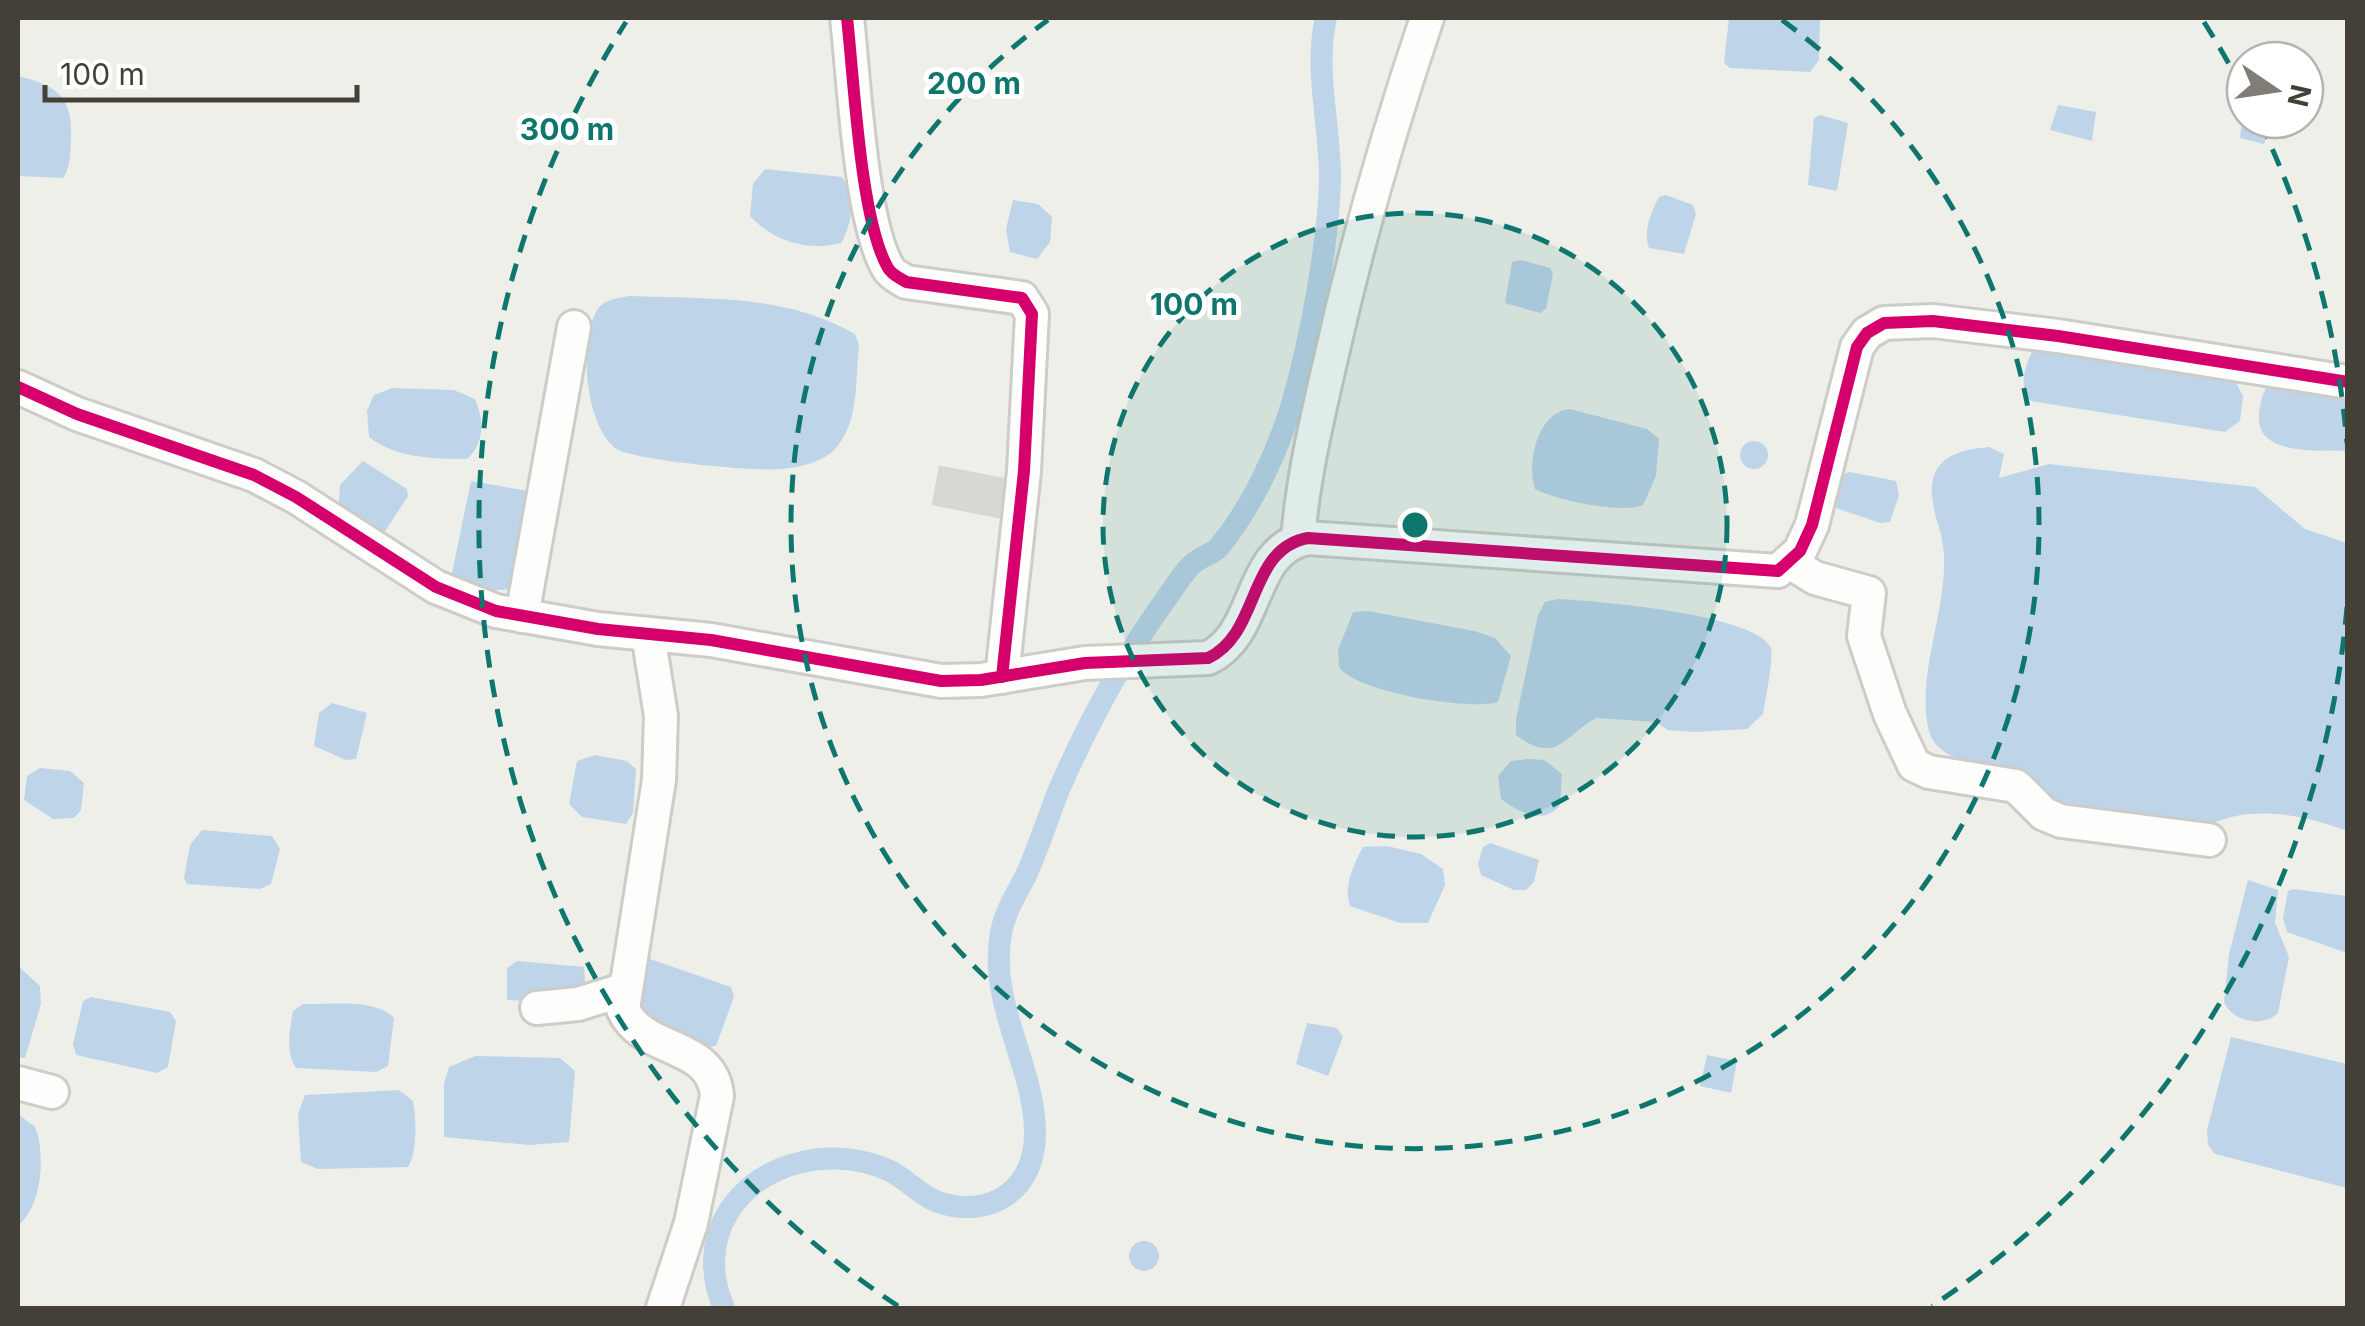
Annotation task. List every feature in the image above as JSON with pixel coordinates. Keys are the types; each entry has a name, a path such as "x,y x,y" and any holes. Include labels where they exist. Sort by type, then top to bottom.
{"street":[{"path":"847,18 876,239 890,272 906,282 1022,298 1032,314 1024,471 1002,677"},
{"path":"1298,540 1303,472 1349,280 1385,143 1427,18"},
{"path":"18,388 77,414 254,476 296,496 450,595 522,616 729,643 940,681 1002,677 1099,662 1200,660 1225,648 1240,630 1272,560 1298,540 1337,538 1759,573 1778,571 1792,563 1812,525 1857,347 1866,333 1884,324 1933,321 2020,331 2348,382"},
{"path":"522,616 574,328"},
{"path":"1792,563 1814,578 1869,593 1864,636 1890,714 1914,765 1929,772 2016,786 2044,814 2062,821 2209,840"},
{"path":"648,634 662,716 659,780 623,1009 630,1026 644,1036 689,1054 708,1066 716,1080 712,1122 691,1224 663,1308"},
{"path":"537,1008 578,1004 623,990"},
{"path":"18,1083 52,1092"}],"water":[{"path":"1729,18 1820,18 1819,60 1810,72 1730,68 1724,63"},
{"path":"18,76 52,89 69,112 69,164 63,178 18,176"},
{"path":"2058,105 2096,112 2092,141 2050,130"},
{"path":"1820,115 1848,123 1837,191 1808,185 1814,118"},
{"path":"765,169 842,177 851,210 841,243 804,245 780,238 759,225 750,216 753,184"},
{"path":"1666,195 1693,205 1696,214 1684,254 1649,248 1647,228 1651,215 1659,197"},
{"path":"1013,200 1038,204 1052,217 1050,242 1037,259 1010,252 1006,229"},
{"path":"1521,260 1550,268 1553,274 1546,309 1540,313 1505,303 1512,262"},
{"path":"629,296 774,305 828,321 855,334 859,345 854,403 840,442 831,453 813,462 767,469 668,461 615,448 605,437 591,403 588,344 599,308 610,300"},
{"path":"2032,352 2235,381 2243,396 2240,421 2225,432 2031,401 2025,389 2025,370"},
{"path":"2268,385 2347,399 2347,451 2292,448 2268,438 2261,429 2259,416"},
{"path":"392,388 454,390 475,399 481,430 467,459 415,456 369,437 367,411 374,395"},
{"path":"1570,409 1647,429 1659,439 1656,476 1643,505 1620,508 1589,504 1535,489 1532,466 1542,428 1559,412"},
{"path":"1754,441 1764,445 1768,455 1764,465 1754,469 1744,465 1740,455 1744,445"},
{"path":"1989,447 2004,454 1999,478 2049,464 2255,487 2305,529 2347,543 2347,831 2278,814 2250,814 2200,825 2108,816 2072,807 2014,777 1958,759 1940,748 1929,731 1926,707 1930,655 1944,576 1933,480 1937,469 1956,454"},
{"path":"363,461 407,489 408,496 384,533 351,516 339,503 340,485"},
{"path":"1843,474 1896,481 1899,495 1890,522 1880,523 1836,508"},
{"path":"471,481 529,491 516,587 482,588 452,573"},
{"path":"1558,599 1707,618 1759,636 1772,653 1763,714 1747,729 1695,732 1668,730 1656,722 1597,718 1552,748 1530,744 1516,735 1516,719 1538,615 1545,602"},
{"path":"1368,611 1495,638 1511,656 1498,702 1463,704 1414,697 1350,676 1339,667 1338,650 1353,612"},
{"path":"332,703 367,713 356,759 346,760 314,746 319,713"},
{"path":"595,755 627,761 636,769 633,813 626,824 582,817 569,804 577,761"},
{"path":"1544,760 1562,774 1560,805 1546,815 1531,815 1501,799 1498,776 1511,761"},
{"path":"40,768 70,771 84,783 81,810 74,818 53,819 24,800 27,776"},
{"path":"202,830 272,836 280,849 271,884 260,889 187,884 184,878 190,845"},
{"path":"1490,843 1539,860 1534,882 1526,890 1514,890 1481,875 1478,864 1483,847"},
{"path":"1387,846 1421,854 1443,869 1445,885 1428,923 1400,923 1350,906 1349,883 1363,847"},
{"path":"2248,880 2278,890 2275,923 2289,957 2278,1013 2257,1021 2234,1014 2224,1002 2229,954"},
{"path":"2288,891 2347,896 2347,953 2287,932 2283,918"},
{"path":"644,960 731,987 734,997 716,1046 688,1043 645,1022 636,995"},
{"path":"517,961 584,967 586,995 569,1003 507,1000 507,968"},
{"path":"18,966 40,986 41,1004 25,1058 18,1057"},
{"path":"91,997 170,1012 176,1021 168,1067 157,1073 76,1055 73,1044 83,1001"},
{"path":"303,1004 364,1005 386,1012 394,1018 388,1066 376,1072 296,1068 290,1055 290,1033 293,1011"},
{"path":"1307,1023 1337,1028 1343,1037 1328,1076 1296,1064"},
{"path":"2231,1037 2347,1064 2347,1188 2215,1154 2208,1145 2207,1130"},
{"path":"1707,1055 1737,1061 1731,1093 1700,1086"},
{"path":"475,1056 560,1058 575,1071 569,1142 529,1145 444,1137 444,1084 449,1067"},
{"path":"399,1090 413,1101 414,1108 415,1144 408,1167 318,1169 301,1162 298,1114 305,1095"},
{"path":"18,1114 35,1127 41,1165 37,1193 18,1225"},
{"path":"1144,1241 1155,1245 1159,1256 1155,1267 1144,1271 1133,1267 1129,1256 1133,1245"}],"building":[{"path":"940,467 1003,479 999,517 933,504"}],"waterway":[{"path":"724,1308 716,1284 718,1234 743,1194 779,1169 823,1159 867,1163 895,1173 938,1202 976,1207 1007,1195 1028,1169 1035,1132 1033,1107 1001,984 1003,925 1069,767 1107,692 1185,573 1217,549 1242,515 1286,423 1312,322 1326,231 1330,177 1322,77 1326,18"}],"cycle path":[{"path":"847,18 865,184 878,246 888,268 906,282 1022,298 1032,314 1024,471 1002,677"},
{"path":"18,387 77,414 254,475 296,497 436,587 496,611 598,629 711,640 941,681 981,680 1085,663 1208,658 1225,646 1237,630 1274,558 1288,545 1308,538 1778,571 1800,551 1812,525 1857,347 1867,333 1884,323 1933,321 2058,336 2348,382"}]}
